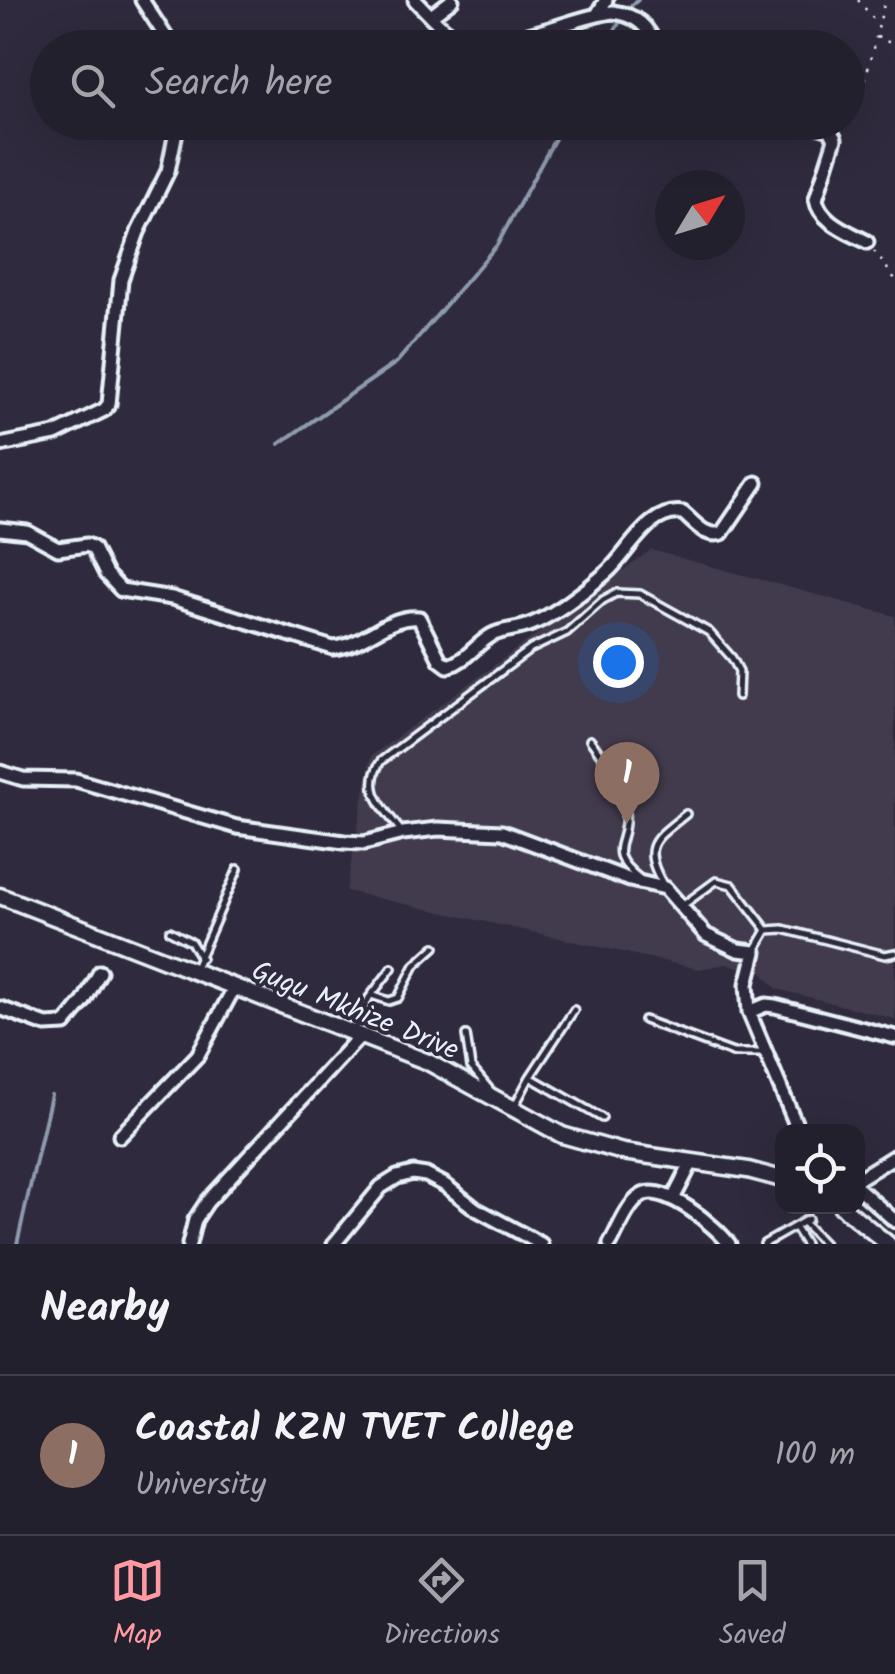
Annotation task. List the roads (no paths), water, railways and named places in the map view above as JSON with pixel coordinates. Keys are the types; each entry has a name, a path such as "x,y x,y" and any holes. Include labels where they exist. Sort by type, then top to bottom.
{"street":[{"path":"142,0 161,30"},
{"path":"416,0 446,30"},
{"path":"431,16 452,0"},
{"path":"598,13 606,0"},
{"path":"538,30 613,12 635,18 648,30"},
{"path":"0,445 55,434 109,404 121,280 138,232 168,171 174,140"},
{"path":"835,140 816,200 818,210 867,242"},
{"path":"0,530 27,532 58,550 93,548 106,574 121,590 172,598 333,648 360,642 407,617 420,618 440,660 448,666 458,663 497,632 525,627 543,618 606,573 664,515 683,513 706,532 722,533 756,483"},
{"path":"0,772 23,779 91,784 237,827 354,843 379,841 403,833 459,829 502,832 666,888 706,935 738,950 755,952 747,984 749,1012 796,1124"},
{"name":"Gugu Mkhize Drive","path":"0,896 197,964 235,986 428,1062 562,1135 588,1144 775,1178"},
{"path":"0,1008 46,1025 65,1024 84,1002 100,972"},
{"path":"120,1136 198,1055 235,986"},
{"path":"749,1012 775,1006 895,1037"},
{"path":"188,1244 195,1220 207,1202 356,1034"},
{"path":"865,1175 895,1156"},
{"path":"672,1199 692,1162"},
{"path":"334,1244 381,1187 413,1173 435,1180 476,1209 540,1244"},
{"path":"610,1244 640,1196 650,1193 672,1199 711,1224 729,1244"},
{"path":"865,1194 895,1221"},
{"path":"849,1214 881,1242"}],"lane":[{"path":"403,833 374,795 372,784 380,762 531,650 566,632 616,593 640,594 702,626 739,671 738,696"},
{"path":"590,740 609,766 621,792 625,824 617,846 619,858 647,884"},
{"path":"666,888 653,867 650,848 656,838 686,814"},
{"path":"197,964 238,869"},
{"path":"682,906 716,881 723,881 732,885 767,930"},
{"path":"767,930 783,929 886,955 895,952"},
{"path":"755,952 767,930"},
{"path":"170,931 190,942 197,964"},
{"path":"371,995 389,1001 398,998 414,965 435,947"},
{"path":"356,1034 371,995 392,968"},
{"path":"513,1110 574,1010"},
{"path":"644,1020 734,1053 766,1052"},
{"path":"466,1035 471,1067 494,1098"},
{"path":"530,1078 602,1118"},
{"path":"764,1244 805,1221 824,1244"},
{"path":"794,1228 805,1244"}],"waterway":[{"path":"626,10 638,0"},
{"path":"615,30 619,23"},
{"path":"279,444 397,362 497,245 554,140"},
{"path":"17,1244 51,1095"}],"place":[{"name":"Coastal KZN TVET College","path":"627,824"}]}
